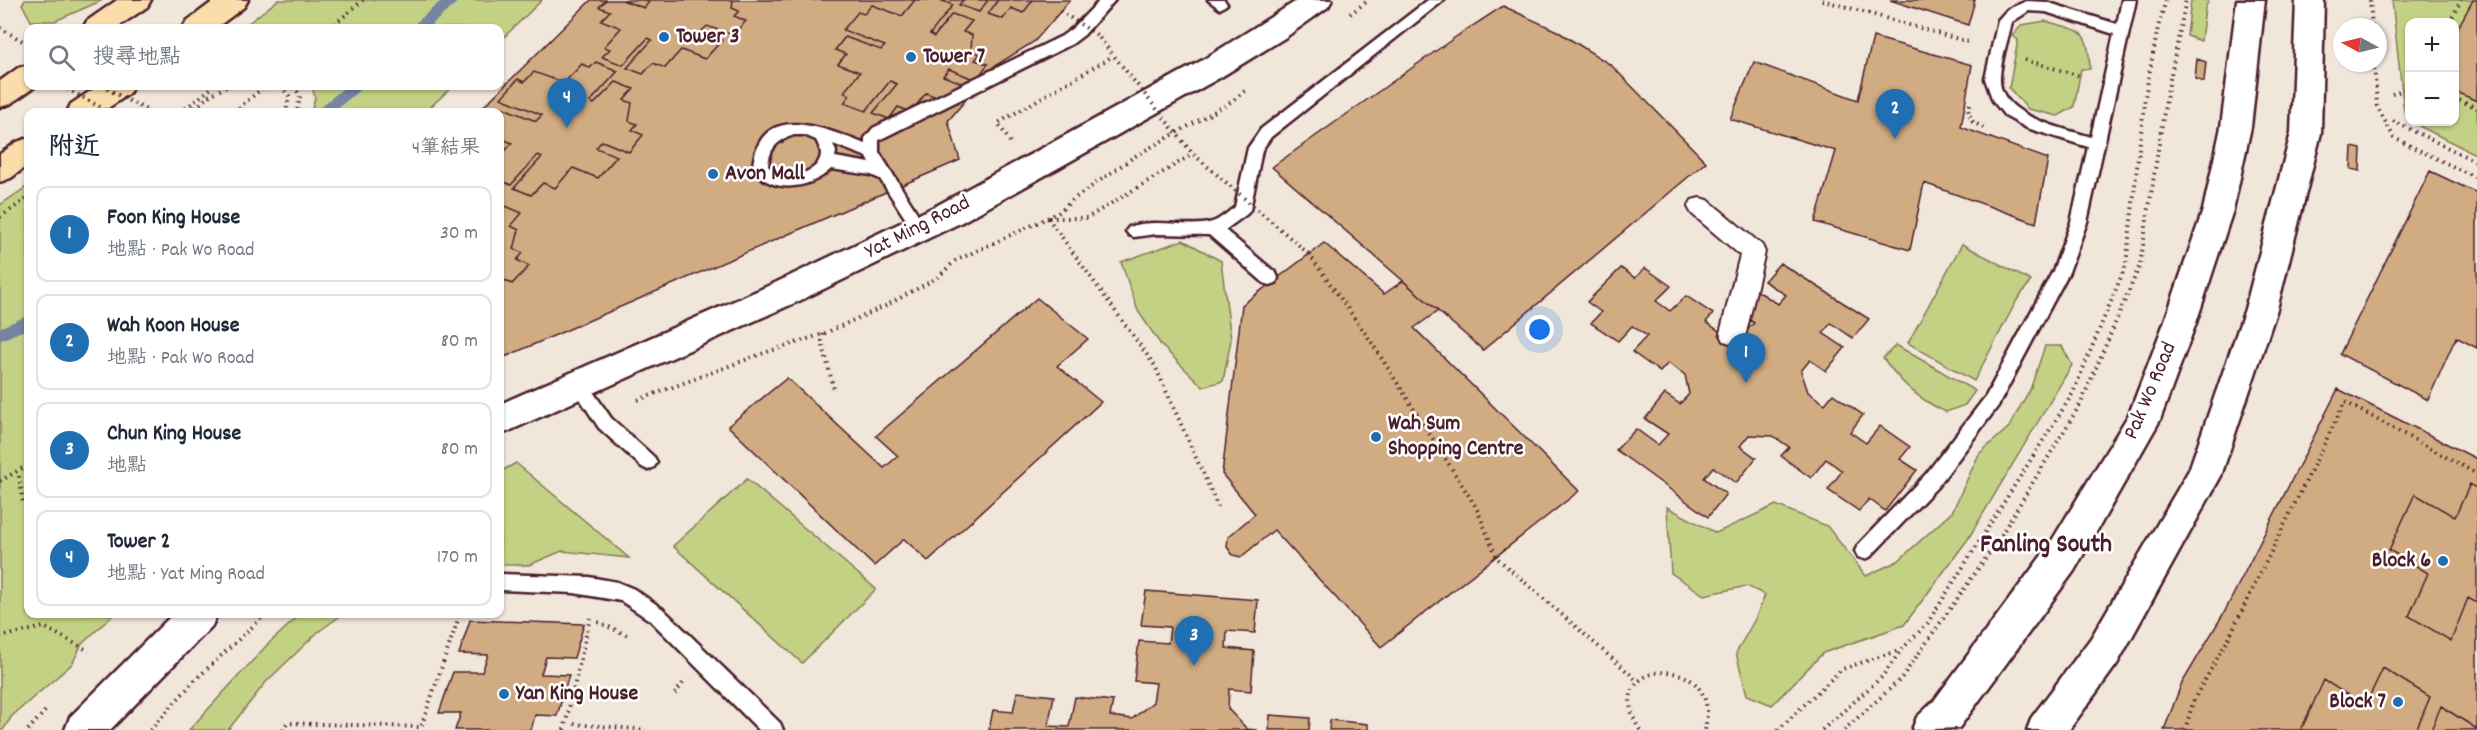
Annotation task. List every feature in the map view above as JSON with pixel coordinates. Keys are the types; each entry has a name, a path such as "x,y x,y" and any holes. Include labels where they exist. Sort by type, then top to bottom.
{"highway":[{"path":"103,24 137,0"},
{"path":"201,24 234,0"},
{"path":"0,96 24,79"},
{"path":"87,108 113,90"},
{"path":"0,170 24,153"}],"main road":[{"name":"Pak Wo Road","path":"1931,730 1947,715 2061,559 2143,420 2180,322 2218,210 2240,105 2251,0"},
{"path":"2046,730 2104,651 2204,476 2261,309 2306,133 2310,0"},
{"name":"Yat Ming Road","path":"504,418 577,382 831,273 919,228 1067,151 1260,39 1305,4"},
{"path":"84,730 162,649 196,618"}],"street":[{"path":"1700,207 1753,252 1733,333"}],"lane":[{"path":"919,228 872,153 872,138 878,132 1066,40 1079,31 1108,0"},
{"path":"1134,231 1148,227 1212,228 1219,226 1242,210 1255,148 1266,133 1437,0"},
{"path":"1864,551 1932,480 1992,401 2061,272 2079,222 2129,0"},
{"path":"2096,144 2032,124 2010,112 1998,96 1992,79 2005,20 2027,6 2046,7 2122,31"},
{"path":"814,132 827,142 829,150 826,162 816,173 794,182 771,178 764,172 760,164 760,155 765,146 772,138 794,129 814,132 872,153"},
{"path":"826,162 873,169 885,175"},
{"path":"1212,228 1270,278"},
{"path":"577,382 605,423 648,462"},
{"path":"504,582 597,587 618,591 639,602 657,615 773,730"}],"path":[{"path":"335,24 363,0"},
{"path":"1822,730 1882,677 1902,649 1927,624 2073,393 2126,265 2136,198 2145,98 2158,27 2166,0"},
{"path":"1844,730 1900,680 1995,545 2081,403 2140,265 2166,99 2186,0"},
{"path":"2370,0 2371,18"},
{"path":"2453,18 2461,0"},
{"path":"1060,11 1097,35 1193,154 1309,254 1370,340 1476,507 1497,558 1638,681"},
{"path":"0,28 24,42"},
{"path":"1013,146 998,123 1113,56"},
{"path":"2374,72 2377,106 2394,138 2477,178"},
{"path":"2392,94 2405,89"},
{"path":"70,90 103,108"},
{"path":"109,90 143,108"},
{"path":"186,108 209,90"},
{"path":"196,108 221,90"},
{"path":"239,108 260,90"},
{"path":"284,90 289,96 287,108"},
{"path":"296,90 300,96 298,108"},
{"path":"2459,100 2477,108"},
{"path":"2393,121 2477,162"},
{"path":"1193,154 1087,218 1048,218 1155,366 1218,507"},
{"path":"0,217 24,201"},
{"path":"823,334 822,341 834,390"},
{"path":"2185,730 2194,699 2226,643 2345,402 2477,474"},
{"path":"0,480 24,467"},
{"path":"19,476 24,503"},
{"path":"578,617 590,618 638,640"},
{"path":"150,730 195,680 262,618"},
{"path":"283,730 286,723 421,727 459,618"},
{"path":"564,730 590,618"},
{"path":"0,637 44,627 89,651"},
{"path":"1778,730 1842,669 1902,649"},
{"path":"1641,730 1632,717 1631,692 1638,681 1658,670 1683,675 1703,694 1708,706 1705,730"},
{"path":"675,694 684,682 676,674"},
{"path":"574,723 646,730"}],"green space":[{"path":"25,0 103,0 55,21 31,21 22,4"},
{"path":"278,0 542,0 504,37 504,24 247,24"},
{"path":"2191,0 2209,0 2205,8 2201,41 2187,36"},
{"path":"2392,0 2477,0 2477,155 2419,126 2459,126 2459,18 2405,18 2405,112"},
{"path":"2045,21 2081,33 2085,38 2089,56 2090,69 2081,69 2074,107 2058,116 2028,109 2009,88 2018,40 2012,36 2022,25"},
{"path":"313,90 449,90 429,108 312,108 315,98"},
{"path":"24,189 24,618 110,618 82,644 72,664 12,716 3,730 0,730 0,205"},
{"path":"1183,240 1221,261 1231,340 1223,381 1203,387 1161,345 1138,311 1121,262"},
{"path":"1962,244 2031,281 2017,300 1974,381 1908,343"},
{"path":"1896,345 1975,391 1965,405 1946,412 1911,390 1883,358"},
{"path":"2045,346 2062,346 2072,365 1968,539 1904,625 1823,653 1772,705 1747,695 1736,653 1765,595 1747,586 1704,595 1671,573 1667,507 1716,533 1776,505 1827,526 1866,576 1898,561 1952,512 1979,454 2009,427 2031,387"},
{"path":"516,463 629,558 562,551 529,565 504,565 504,470"},
{"path":"747,479 876,589 802,663 673,546"},
{"path":"297,618 337,618 318,632 266,682 228,730 189,730 267,645"}],"building":[{"name":"Avon Mall","path":"591,0 1070,0 1035,41 993,67 948,121 960,160 504,357 504,108 482,108 500,90 504,90 504,86"},
{"name":"Tower 3","path":"606,0 622,0 644,8 649,2 643,0 733,0 732,8 739,11 734,16 746,21 733,35 707,26 701,32 722,40 705,59 681,50 665,68 653,63 643,74 627,68 652,40 648,38 623,65 602,57 610,49 604,47 621,28 601,20 610,11 599,7"},
{"name":"Tower 7","path":"915,0 940,0 953,5 930,34 934,37 952,14 972,21 963,32 972,35 971,51 980,54 975,60 988,64 976,80 949,69 943,76 965,84 951,103 926,93 911,112 898,107 889,119 873,113 897,84 890,81 866,111 844,103 850,95 844,92 860,72 838,64 846,54 835,50 845,37 881,50 885,46 843,30 858,12 864,14 872,5 902,16"},
{"path":"963,0 988,0 979,12 959,5"},
{"path":"998,0 1033,0 1023,13 1011,8 1003,19 988,14"},
{"path":"1890,0 1975,0 1968,25"},
{"path":"2473,0 2477,0 2477,101 2459,93 2459,26"},
{"path":"1503,6 1557,31 1611,65 1706,162 1483,350 1272,167"},
{"path":"1873,37 1972,65 1961,127 2048,159 2036,223 1924,183 1910,250 1815,222 1836,151 1730,119 1754,62 1858,100"},
{"path":"2197,59 2206,62 2204,82 2195,79"},
{"path":"596,62 618,71 590,102 594,104 616,82 634,89 624,100 632,103 629,121 637,124 632,130 643,135 629,152 602,141 596,148 617,156 598,178 573,168 555,188 543,183 531,195 514,188 542,157 538,155 511,185 504,182 504,152 512,143 504,140 504,108 536,121 542,115 501,98 518,79 524,82 534,72 564,83 582,64 590,68"},
{"path":"2352,147 2361,149 2360,171 2351,169"},
{"path":"2430,171 2477,193 2477,348 2456,337 2428,400 2340,354"},
{"path":"504,205 522,213 511,226 519,230 514,249 523,253 517,260 529,266 512,284 504,280"},
{"name":"Wah Sum Shopping Centre","path":"1324,243 1384,294 1403,281 1438,311 1414,328 1579,491 1381,647 1274,530 1241,557 1233,555 1227,547 1228,537 1255,514 1222,474 1242,305"},
{"path":"1780,263 1869,319 1853,338 1831,323 1823,333 1845,348 1826,371 1810,360 1801,371 1808,392 1825,404 1833,394 1863,415 1850,432 1866,443 1880,426 1910,447 1900,459 1917,470 1885,511 1869,499 1859,511 1828,490 1842,471 1826,459 1811,478 1781,456 1789,447 1773,436 1749,435 1740,446 1756,458 1736,483 1713,467 1704,478 1726,494 1708,517 1616,450 1636,429 1658,445 1668,434 1645,419 1665,394 1680,404 1689,394 1685,375 1668,363 1660,372 1632,352 1647,336 1632,326 1618,341 1591,323 1601,312 1587,302 1621,268 1635,278 1645,268 1671,286 1656,301 1670,311 1686,296 1713,314 1706,322 1722,333 1744,333 1754,323 1737,312 1756,290 1778,304 1786,295 1764,281"},
{"path":"1037,298 1088,339 1057,366 1101,402 928,561 904,539 874,566 728,426 787,378 884,468 898,456 876,436"},
{"path":"2338,389 2477,459 2477,730 2164,730 2181,685 2225,611"},
{"name":"Block 6","path":"2470,484 2477,489 2477,603 2468,598 2451,641 2409,616 2428,573 2389,550 2415,494 2455,517"},
{"path":"1146,591 1258,600 1255,633 1227,631 1226,648 1254,651 1251,691 1229,689 1228,709 1247,729 1257,730 989,730 993,710 1013,712 1017,692 1054,696 1048,726 1069,727 1075,697 1113,701 1110,716 1132,719 1153,702 1156,683 1134,681 1139,641 1168,643 1170,627 1141,625"},
{"name":"Yan King House","path":"470,620 584,624 574,658 546,657 541,674 569,675 557,716 535,715 531,730 455,730 461,713 439,713 453,672 482,672 488,655 459,654"},
{"name":"Block 7","path":"2383,668 2430,697 2416,730 2301,730 2324,680 2365,706"},
{"name":"Block 7","path":"2441,706 2477,729 2477,730 2431,730"},
{"path":"1270,715 1310,718 1309,730 1269,730"},
{"path":"1330,720 1368,724 1368,730 1329,730"}],"waterway":[{"path":"424,24 451,0"},
{"path":"329,108 350,90"},
{"path":"0,334 24,324"}],"place":[{"name":"Tower 3","path":"664,37"},
{"name":"Tower 7","path":"911,57"},
{"name":"Tower 2","path":"567,128"},
{"name":"Wah Koon House","path":"1895,139"},
{"name":"Avon Mall","path":"713,174"},
{"name":"Foon King House","path":"1746,383"},
{"name":"Wah Sum Shopping Centre","path":"1376,437"},
{"name":"Block 6","path":"2443,561"},
{"name":"Chun King House","path":"1194,666"},
{"name":"Yan King House","path":"504,694"},
{"name":"Block 7","path":"2398,702"}],"district":[{"name":"Fanling South","path":"2046,545"}]}
